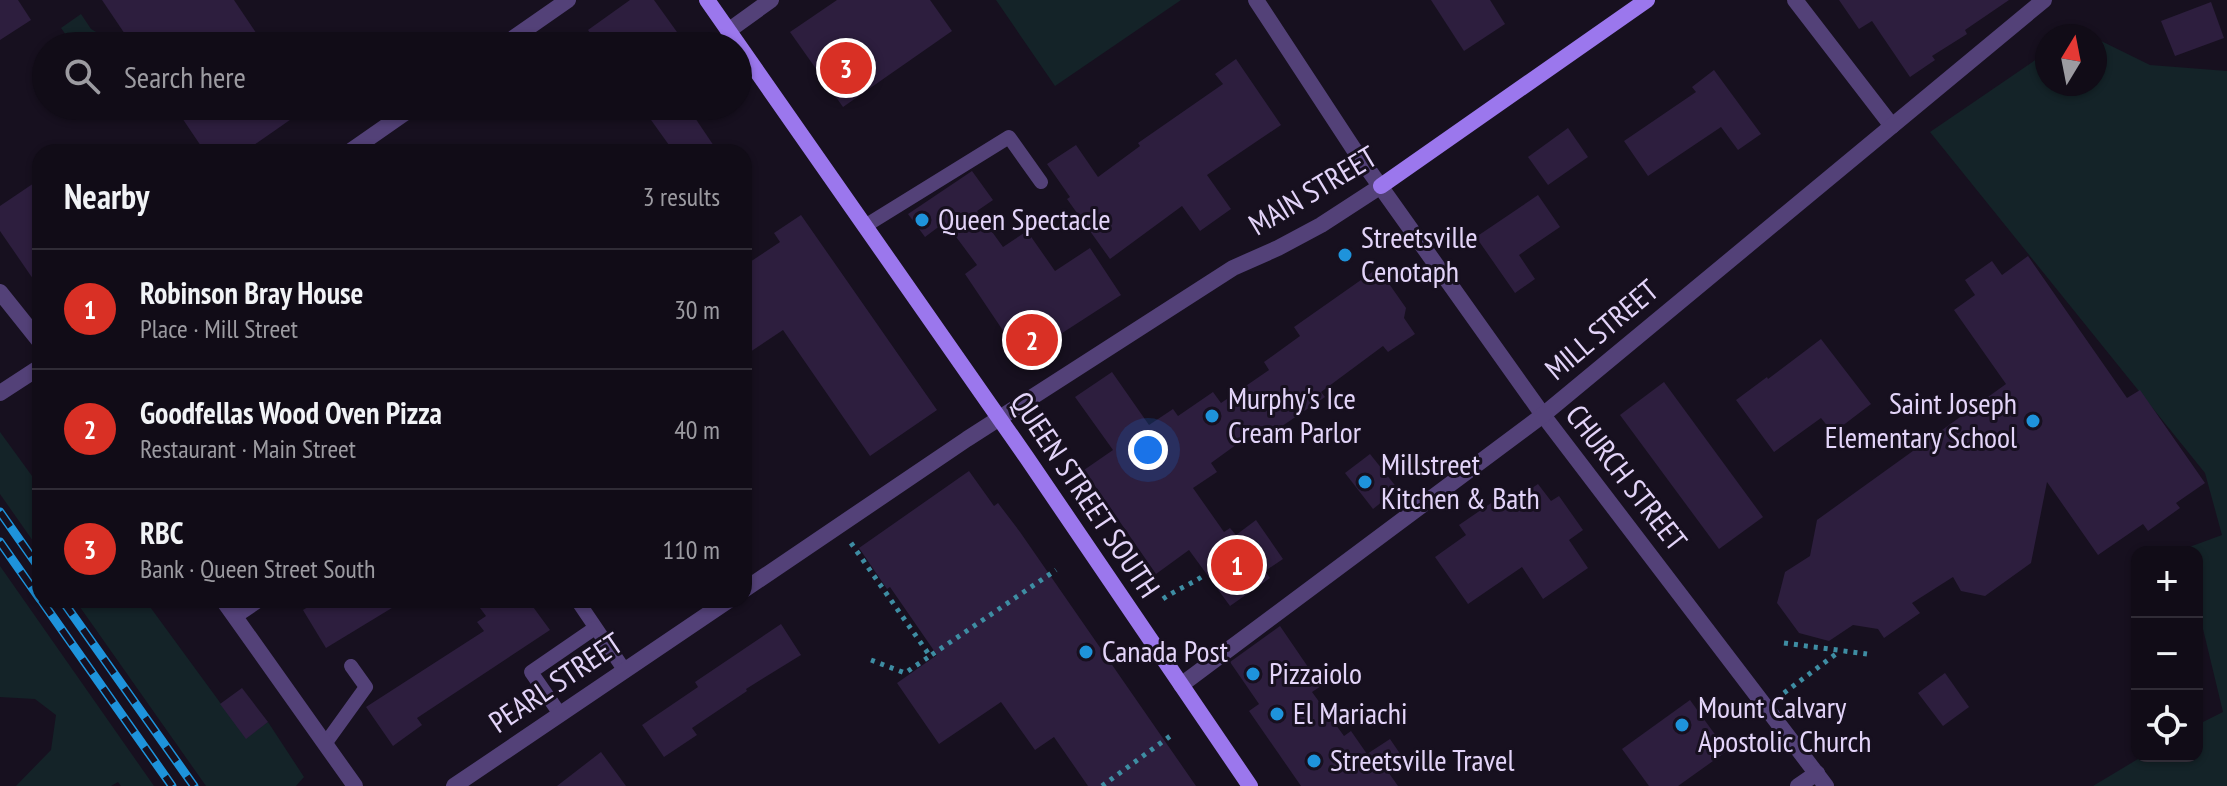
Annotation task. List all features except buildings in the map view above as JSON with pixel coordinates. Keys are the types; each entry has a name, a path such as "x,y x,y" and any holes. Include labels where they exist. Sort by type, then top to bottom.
{"main road":[{"name":"QUEEN STREET SOUTH","path":"707,0 728,31"},
{"name":"MAIN STREET","path":"1381,186 1647,0"},
{"name":"QUEEN STREET SOUTH","path":"752,65 999,418 1250,786"}],"street":[{"path":"522,32 568,0"},
{"path":"728,31 771,0"},
{"name":"CHURCH STREET","path":"1256,0 1353,148 1543,415 1822,779"},
{"path":"1795,0 1892,126"},
{"name":"MILL STREET","path":"1181,685 1543,415 2044,0"},
{"path":"360,144 395,120"},
{"name":"MAIN STREET","path":"999,418 1233,268 1321,225 1381,186"},
{"path":"0,292 32,332"},
{"path":"0,393 32,372"},
{"path":"752,585 999,418"},
{"path":"229,608 355,786"},
{"name":"PEARL STREET","path":"454,786 717,608"},
{"path":"1798,786 1822,779"}],"lane":[{"path":"865,226 1009,137 1041,182"},
{"path":"235,617 248,608"},
{"path":"582,608 625,671"},
{"path":"560,714 531,672 595,628"},
{"path":"325,744 366,687 351,666"}],"path":[{"path":"1099,507 1107,502"},
{"path":"851,542 930,656"},
{"path":"871,660 905,673 1056,570"},
{"path":"1163,599 1206,574"},
{"path":"1784,643 1867,654"},
{"path":"1784,693 1841,651"},
{"path":"1102,786 1173,734"}],"shaded area":[{"path":"996,0 1181,0 1055,86"},
{"path":"81,14 96,32 64,32 61,28"},
{"path":"2107,44 2150,65 2227,71 2227,786 2093,786 2133,762 2203,762 2203,722 2223,712 2203,629 2203,546 2192,546 2222,535 2205,473 1930,132 2035,60 2035,96 2107,96"},
{"path":"0,432 32,476 32,540 0,494"},
{"path":"0,566 154,786 121,786 118,782 111,786 16,786 51,750 56,715 35,699 0,697"},
{"path":"81,608 151,608 246,738 268,722 304,777 296,786 206,786"}],"railway":[{"path":"0,512 32,558"},
{"path":"0,542 32,588"},
{"path":"47,608 172,786"},
{"path":"68,608 194,786"}],"place":[{"name":"RBC","path":"846,68"},
{"name":"Queen Spectacle","path":"922,220"},
{"name":"Streetsville Cenotaph","path":"1345,255"},
{"name":"Goodfellas Wood Oven Pizza","path":"1032,340"},
{"name":"Murphy's Ice Cream Parlor","path":"1212,416"},
{"name":"Saint Joseph Elementary School","path":"2033,421"},
{"name":"Millstreet Kitchen & Bath","path":"1365,482"},
{"name":"Robinson Bray House","path":"1237,565"},
{"name":"Canada Post","path":"1086,652"},
{"name":"Pizzaiolo","path":"1253,674"},
{"name":"El Mariachi","path":"1277,714"},
{"name":"Mount Calvary Apostolic Church","path":"1682,725"},
{"name":"Streetsville Travel","path":"1314,761"}]}
